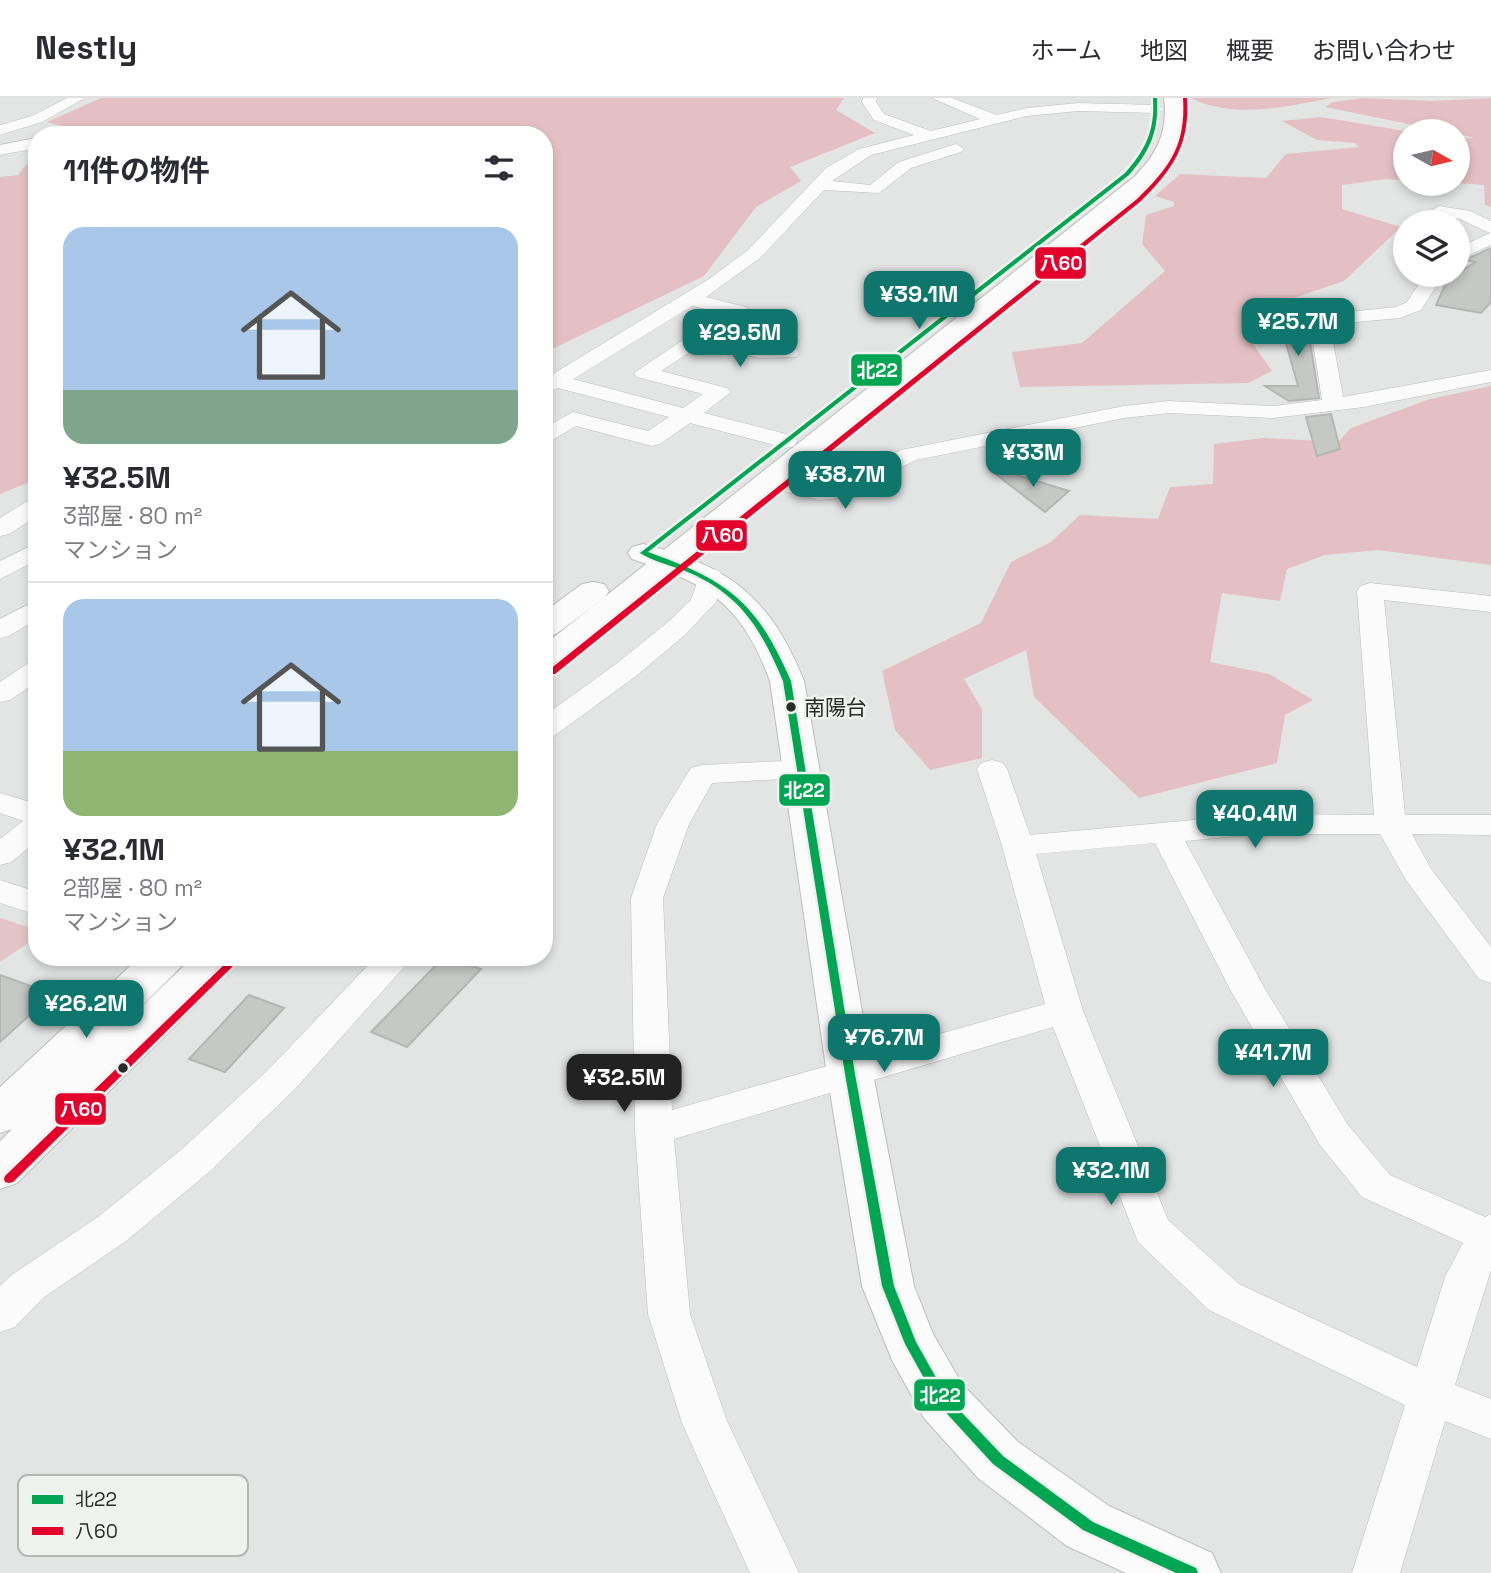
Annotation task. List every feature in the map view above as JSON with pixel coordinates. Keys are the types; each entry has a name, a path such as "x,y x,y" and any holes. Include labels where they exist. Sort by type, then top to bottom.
{"main road":[{"path":"553,623 675,563 786,441 1127,174 1146,153 1151,143 1162,102"},
{"path":"553,655 675,563 769,480 1154,170 1174,135 1176,118 1162,102"},
{"path":"675,563 732,591 771,641 787,681 850,1074 888,1286 911,1344 943,1401 998,1460 1087,1526 1191,1573"},
{"path":"0,1115 157,966"},
{"path":"0,1170 201,966"}],"street":[{"path":"0,130 37,118 78,98"},
{"path":"870,98 869,102 879,117 928,135"},
{"path":"939,98 1021,129"},
{"path":"553,379 690,299 754,254 818,184 847,161 865,152 992,119 1051,108 1162,102"},
{"path":"0,150 28,145"},
{"path":"818,184 873,190 913,162 970,146"},
{"path":"1470,218 1491,228"},
{"path":"1470,248 1491,237"},
{"path":"1333,404 1321,330 1328,319 1400,312 1414,306 1426,287"},
{"path":"553,432 573,419 652,439 720,391 644,373 739,311 690,299"},
{"path":"698,338 760,352 789,353"},
{"path":"769,480 818,493 834,492 909,455 1124,412 1169,407 1273,412 1364,401 1491,376"},
{"path":"553,383 786,441"},
{"path":"28,511 0,531 28,545"},
{"path":"0,571 28,554"},
{"path":"553,723 626,670 677,628 703,602 675,563"},
{"path":"1491,604 1370,591 1390,823 1418,873 1491,971"},
{"path":"0,630 28,613"},
{"path":"0,694 28,676"},
{"path":"764,1570 705,1423 669,1314 654,1130 646,898 673,824 702,774 802,769"},
{"path":"992,769 1018,846 1065,1011 1152,1230 1224,1297 1432,1396 1491,1419"},
{"path":"0,802 28,812"},
{"path":"1018,846 1259,824 1491,825"},
{"path":"0,855 28,832"},
{"path":"1165,833 1249,991 1334,1135 1376,1186 1489,1234 1466,1277 1376,1573"},
{"path":"0,891 28,901"},
{"path":"0,1314 28,1286 112,1229 195,1161 282,1079 388,966"},
{"path":"654,1130 1065,1011"}],"shaded area":[{"path":"101,98 844,98 836,110 875,133 790,167 801,181 756,207 704,276 553,349 553,126 62,126 47,122"},
{"path":"1191,98 1330,98 1296,105 1242,110 1207,104"},
{"path":"1364,98 1432,101 1491,98 1491,207 1485,205 1484,185 1470,184 1470,138 1475,138 1470,137 1470,119 1393,121 1325,107 1333,102"},
{"path":"1321,117 1393,129 1393,179 1342,185 1342,209 1393,225 1393,235 1344,281 1264,308 1251,341 1272,371 1248,383 1020,387 1012,352 1082,343 1165,271 1142,244 1146,215 1174,206 1174,202 1155,196 1180,174 1266,178 1286,154 1359,147 1355,143 1317,140 1282,121"},
{"path":"28,163 28,483 0,494 0,177 18,175"},
{"path":"1491,386 1491,565 1378,550 1325,555 1287,569 1280,601 1222,593 1210,662 1269,674 1313,700 1285,715 1277,763 1139,798 1034,697 1026,650 964,679 982,709 982,758 930,770 895,730 882,671 981,623 1011,562 1051,542 1080,515 1158,519 1170,487 1213,484 1214,444 1264,438 1338,442 1351,428 1430,399"},
{"path":"0,918 28,927 28,943 0,962"}],"building":[{"path":"1491,248 1491,302 1481,313 1436,305 1444,287 1470,287 1470,265 1475,262 1470,261 1470,258"},
{"path":"1300,308 1310,342 1319,398 1289,401 1265,386 1298,386 1278,314"},
{"path":"1331,414 1340,449 1317,456 1306,417"},
{"path":"991,467 1069,491 1045,512 989,469"},
{"path":"435,966 472,966 481,969 407,1047 371,1032"},
{"path":"0,975 53,994 0,1042"},
{"path":"249,995 284,1008 225,1072 189,1059"}],"transit line":[{"name":"北22","path":"643,553 1127,174 1141,157 1150,139 1155,120 1155,98"},
{"name":"八60","path":"553,671 1139,200 1160,178 1176,155 1185,128 1185,98"},
{"name":"北22","path":"643,553 695,573 733,597 763,631 787,681 850,1074 888,1286 911,1344 943,1401 998,1460 1088,1526 1191,1573"},
{"name":"八60","path":"9,1179 228,966"}],"place":[{"name":"南陽台","path":"791,707"}]}
